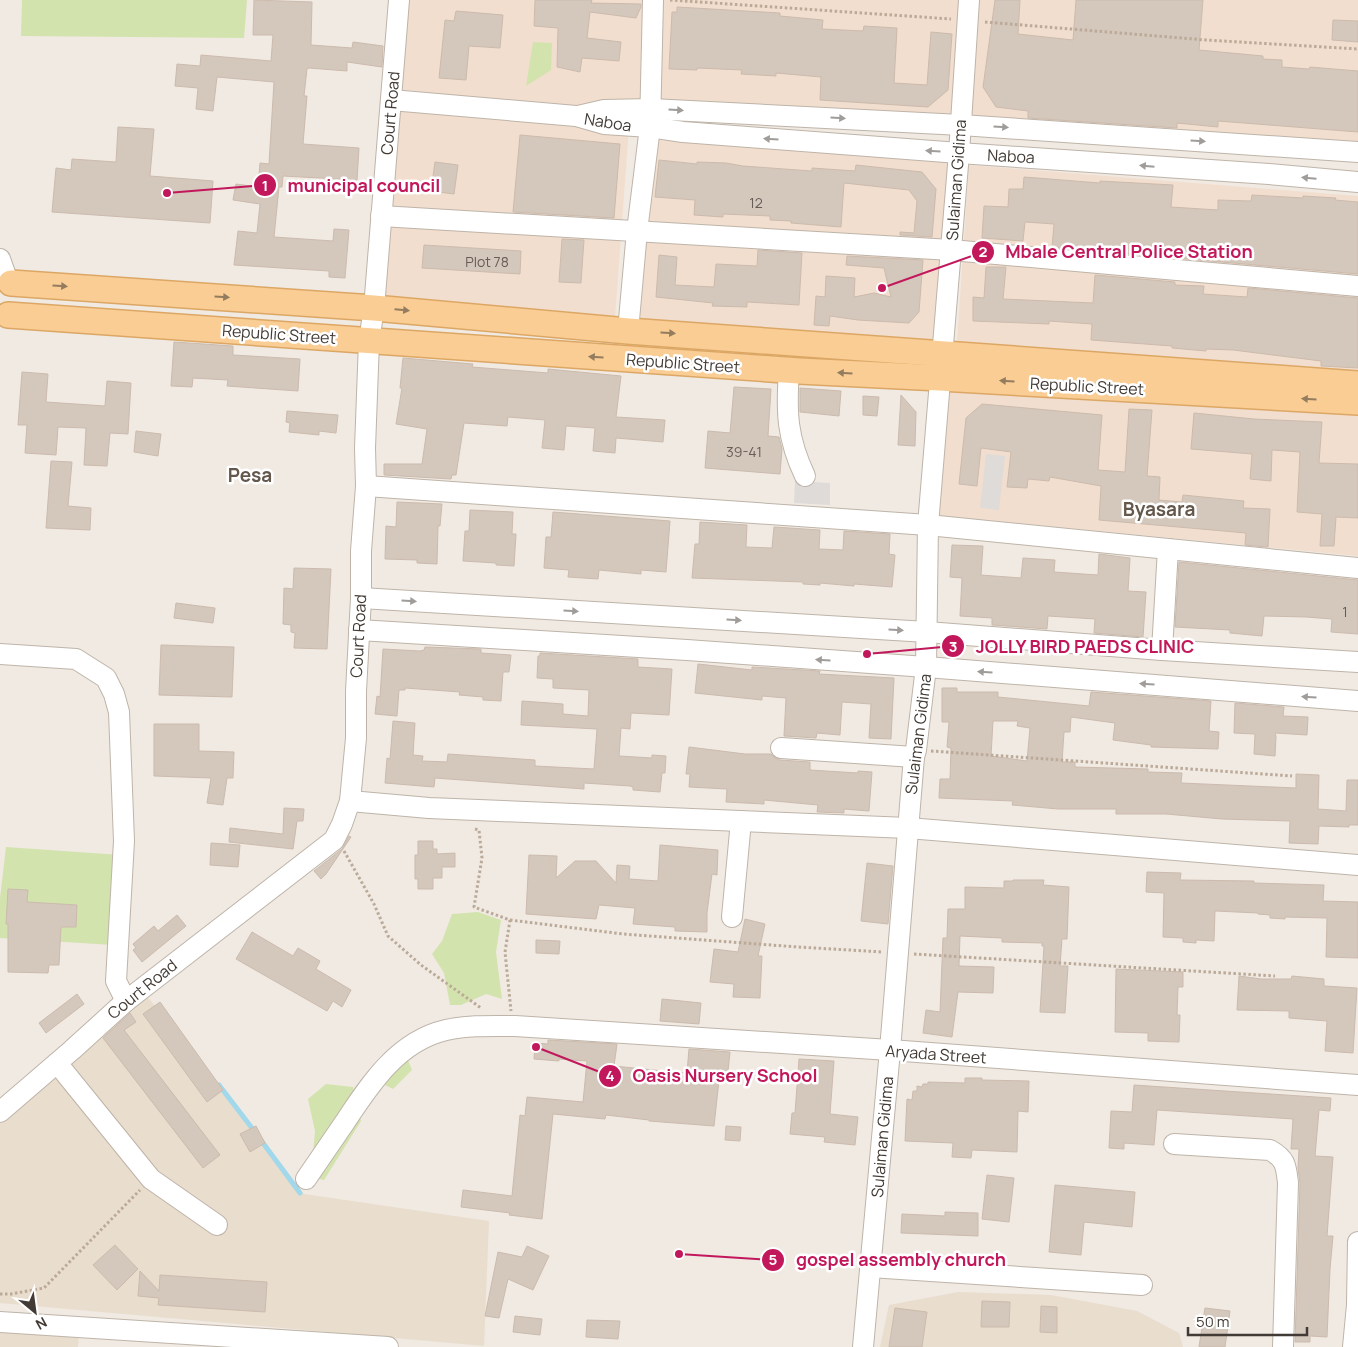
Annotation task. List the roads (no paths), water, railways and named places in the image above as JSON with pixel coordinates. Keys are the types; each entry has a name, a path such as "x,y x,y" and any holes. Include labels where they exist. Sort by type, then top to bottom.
{"main road":[{"name":"Republic Street","path":"4,273 628,331 941,366 1358,402"},
{"path":"4,273 15,294 14,305 4,318"},
{"name":"Republic Street","path":"4,318 789,370 941,366 1358,384"}],"street":[{"name":"Court Road","path":"0,1112 57,1064 126,1001 334,840 342,824 350,801 356,738 361,550 366,486 365,448 369,341 374,308 399,0"},
{"path":"628,331 650,118 653,0"},
{"name":"Sulaiman Gidima","path":"862,1347 890,1050 908,828 926,667 928,525 959,153 969,0"},
{"name":"Naboa","path":"391,100 576,116 604,110 650,118 960,125 1358,152"},
{"name":"Naboa","path":"650,118 683,132 1358,182"},
{"path":"381,216 951,250 1358,286"},
{"path":"789,370 786,407 790,435 798,462 805,476"},
{"path":"366,486 928,525 1358,568"},
{"path":"1162,650 1168,549"},
{"path":"361,598 927,632 1162,650 1358,662"},
{"path":"359,630 687,650 1358,701"},
{"path":"0,654 76,659 106,678 114,694 119,712 124,842 116,981 126,1001"},
{"path":"781,748 915,754"},
{"path":"350,801 429,808 908,828 1358,865"},
{"path":"732,918 741,821"},
{"name":"Aryada Street","path":"306,1179 367,1090 398,1055 423,1038 445,1030 464,1027 507,1026 890,1050 1358,1085"},
{"path":"57,1064 151,1179 217,1225"},
{"path":"1174,1144 1270,1150 1281,1156 1286,1169 1288,1183 1283,1347"},
{"path":"1353,1347 1357,1305 1358,1242"},
{"path":"870,1267 1142,1285"},
{"path":"0,1322 388,1347"}],"waterway":[{"path":"219,1085 255,1132"},
{"path":"260,1139 300,1193"}],"place":[{"name":"municipal council","path":"167,193"},
{"name":"Mbale Central Police Station","path":"882,288"},
{"name":"JOLLY BIRD PAEDS CLINIC","path":"867,654"},
{"name":"Oasis Nursery School","path":"536,1047"},
{"name":"gospel assembly church","path":"679,1254"}],"district":[{"name":"Pesa","path":"250,475"},
{"name":"Byasara","path":"1159,509"}]}
